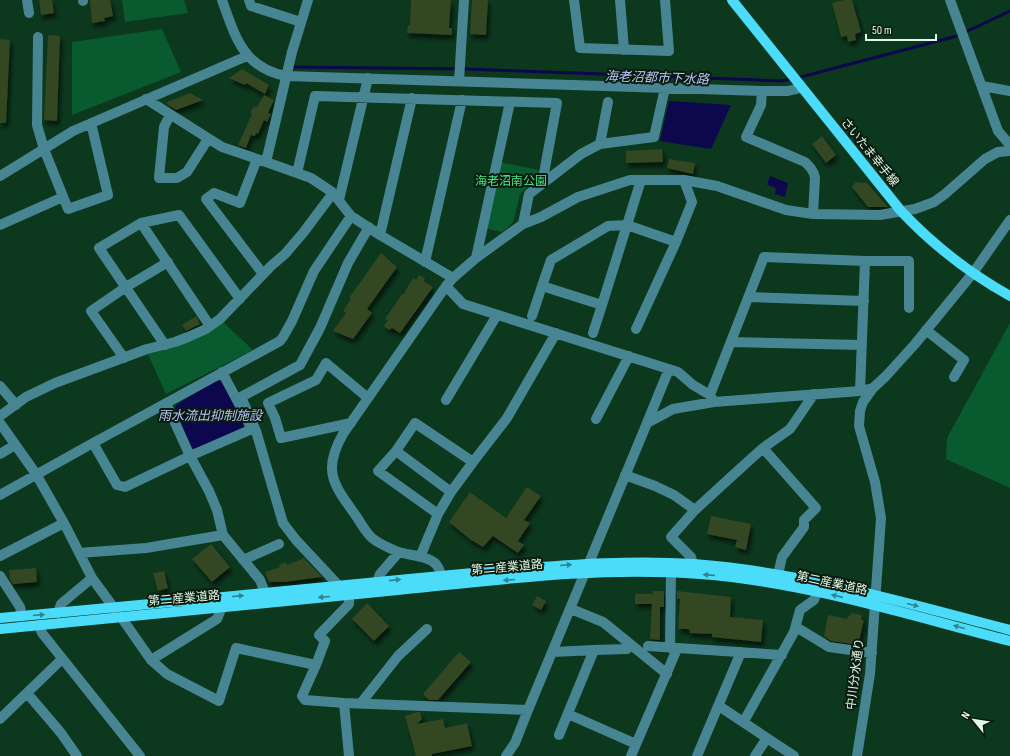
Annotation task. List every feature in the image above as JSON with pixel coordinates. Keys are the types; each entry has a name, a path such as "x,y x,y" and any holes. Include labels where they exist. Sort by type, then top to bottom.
{"main road":[{"name":"さいたま幸手線","path":"732,0 901,211 929,240 948,256 1010,296"},
{"name":"第二産業道路","path":"0,629 349,595 632,562 693,564 778,575 875,601 1010,641"},
{"name":"第二産業道路","path":"0,618 441,576 587,568 730,576 875,601 1010,630"}],"street":[{"path":"28,0 29,13"},
{"path":"222,0 233,30 247,56 265,68 286,76 459,78 762,91 788,91 799,84"},
{"path":"249,0 251,6 301,22"},
{"path":"264,274 206,199 214,193 240,203 261,160 308,0"},
{"path":"459,78 464,0"},
{"path":"574,0 580,48 669,51 665,0"},
{"path":"620,0 624,50"},
{"path":"950,0 998,131 1010,146"},
{"path":"38,37 37,125 44,149 68,209 108,195 91,123"},
{"path":"0,176 69,134 91,123 247,56"},
{"path":"0,416 26,397 55,383 147,349 188,337 220,320 285,254 336,197 368,78"},
{"path":"982,86 1010,91"},
{"path":"523,224 529,194 581,154 600,144 654,137 665,88"},
{"path":"762,91 761,105 746,137 805,162 810,167 815,178 814,214"},
{"path":"297,173 315,96 557,103 542,184"},
{"path":"380,235 412,98"},
{"path":"146,100 222,147 311,178 336,197 351,216 425,262 449,282 463,304 497,315 529,320 556,333 678,372 693,385 712,398"},
{"path":"425,262 462,100"},
{"path":"476,258 510,102"},
{"path":"600,144 608,102"},
{"path":"170,115 164,127 159,178 177,178 187,172 208,138"},
{"path":"441,576 438,566 431,561 399,552 372,538 334,482 331,465 335,448 351,423 449,282 476,258 523,224 541,217 578,198 630,180 684,180 717,186 786,210 814,214 880,215 915,209 934,202 985,159 998,152 1010,150"},
{"path":"594,333 641,180"},
{"path":"636,329 676,242 692,202 684,180"},
{"path":"0,225 63,197"},
{"path":"165,344 99,248 141,223 179,215 240,299"},
{"path":"0,495 280,341 314,271 351,216"},
{"name":"中川分水通り","path":"857,756 870,674 881,518 875,482 859,426 860,411 863,402 873,388 886,376 926,330 973,273 1010,220"},
{"path":"141,223 210,326"},
{"path":"529,320 551,260 608,226 627,225 676,242"},
{"path":"339,586 296,540 283,523 256,431 241,397 300,365 320,328 348,263 369,228"},
{"path":"712,398 731,342 764,257 865,261 909,261 908,308"},
{"path":"860,391 865,261"},
{"path":"124,358 91,310 168,262"},
{"path":"542,286 602,305"},
{"path":"749,297 864,301"},
{"path":"446,400 497,315"},
{"path":"926,330 964,360 954,377"},
{"path":"420,557 438,514 451,492 507,418 556,333"},
{"path":"731,342 862,345"},
{"path":"596,419 629,356"},
{"path":"351,423 281,438 275,418 268,403 316,380 326,363 368,398"},
{"path":"506,756 515,743 669,369"},
{"path":"93,443 117,485 125,487 252,429 222,372"},
{"path":"0,386 16,405"},
{"path":"647,423 673,409 712,398 814,394 860,391 873,388"},
{"path":"693,564 691,557 671,537 696,510 763,448 790,429 814,394"},
{"path":"166,403 190,456 210,491 224,535 260,580 265,593"},
{"path":"0,423 36,474 64,523 92,578 114,608"},
{"path":"438,514 378,471 396,451 415,424 473,462"},
{"path":"0,454 15,445"},
{"path":"763,448 816,508 804,520 804,527 782,557 778,575"},
{"path":"396,451 451,492"},
{"path":"625,475 674,495 696,510"},
{"path":"0,556 64,523"},
{"path":"79,553 146,548 224,535"},
{"path":"243,560 279,544"},
{"path":"377,582 380,574 399,552"},
{"path":"631,756 667,674 674,648 671,572"},
{"path":"0,576 20,607 22,616"},
{"path":"58,613 61,604 92,578"},
{"path":"744,722 796,627 800,610 814,600 817,592"},
{"path":"349,595 349,604 319,635 325,641 302,696 305,700 344,703 528,710"},
{"path":"151,660 217,619 222,607"},
{"path":"571,608 604,622 667,674"},
{"path":"121,617 151,660 167,674 219,701 236,648 316,665"},
{"path":"39,625 42,633 62,660 140,756"},
{"path":"796,627 829,647 872,653"},
{"path":"361,703 398,656 427,629"},
{"path":"648,646 782,655"},
{"path":"553,652 627,649"},
{"path":"559,735 594,650"},
{"path":"700,755 741,652"},
{"path":"0,719 62,660"},
{"path":"27,694 61,733 77,756"},
{"path":"344,703 350,756"},
{"path":"719,706 794,756"},
{"path":"568,714 636,744"},
{"path":"755,756 767,738"}],"green space":[{"path":"122,0 184,0 188,13 125,22"},
{"path":"162,29 181,72 72,115 72,42"},
{"name":"海老沼南公園","path":"499,162 539,170 535,181 520,194 514,220 510,226 502,232 484,228"},
{"path":"222,321 253,350 166,394 147,352"},
{"path":"1010,323 1010,488 946,459 947,438"}],"water":[{"path":"669,101 731,105 711,149 660,141"},
{"path":"770,176 788,183 785,197 775,194 776,188 767,185"},
{"name":"雨水流出抑制施設","path":"217,380 223,382 245,424 243,429 197,450 192,448 175,409 176,405"}],"building":[{"path":"39,0 52,0 54,13 41,15"},
{"path":"90,0 110,0 113,16 104,18 105,21 92,23"},
{"path":"411,0 451,0 449,28 452,28 452,35 407,33 408,26 410,25"},
{"path":"472,0 488,0 486,35 470,34"},
{"path":"852,0 861,32 855,34 856,40 848,42 847,36 841,37 832,3"},
{"path":"48,35 60,36 57,121 44,120"},
{"path":"0,39 10,40 6,123 0,123"},
{"path":"242,69 269,85 265,94 246,83 245,85 229,78"},
{"path":"190,93 203,100 176,110 168,105 167,102"},
{"path":"264,95 274,100 268,113 271,114 267,122 264,120 258,134 256,133 255,136 251,135 246,148 238,145 252,114 250,113 254,106 257,107"},
{"path":"822,136 836,155 826,163 812,144"},
{"path":"662,149 663,162 626,163 626,151"},
{"path":"669,159 695,163 693,174 667,168"},
{"path":"856,182 867,183 888,207 868,207 852,187"},
{"path":"381,253 397,267 367,309 372,313 353,339 333,331 346,313 343,311 351,299 349,298"},
{"path":"419,275 425,278 424,281 433,287 400,333 392,328 389,330 384,326 388,320 385,319 402,294 403,295 413,278 416,280"},
{"path":"196,316 200,324 186,331 182,325"},
{"path":"527,487 541,496 524,520 530,523 518,541 524,545 518,553 493,536 483,547 471,540 449,522 470,492 506,518"},
{"path":"711,516 751,524 746,550 735,547 737,540 707,534"},
{"path":"211,544 230,567 212,582 192,559"},
{"path":"304,558 322,577 284,582 269,582 265,572 280,567 279,565 286,562 287,565"},
{"path":"36,568 37,582 13,584 10,579 9,570"},
{"path":"164,571 168,588 158,591 153,573"},
{"path":"653,591 664,591 664,607 660,607 660,640 650,639 652,604 635,604 635,594 653,594"},
{"path":"677,591 731,597 730,617 763,620 761,642 712,637 712,634 689,633 690,630 678,629 680,599 677,599"},
{"path":"537,596 546,601 541,610 532,605"},
{"path":"367,603 389,626 374,641 352,619"},
{"path":"851,613 862,615 861,620 864,620 858,645 831,641 824,636 828,615 847,619"},
{"path":"459,652 471,662 438,700 429,700 423,694"},
{"path":"420,712 422,719 417,724 443,719 445,728 467,723 472,746 432,754 432,756 416,756 405,716"}],"waterway":[{"name":"海老沼都市下水路","path":"797,78 957,36 1010,11"},
{"name":"海老沼都市下水路","path":"292,67 467,69 781,81 792,79"}]}
